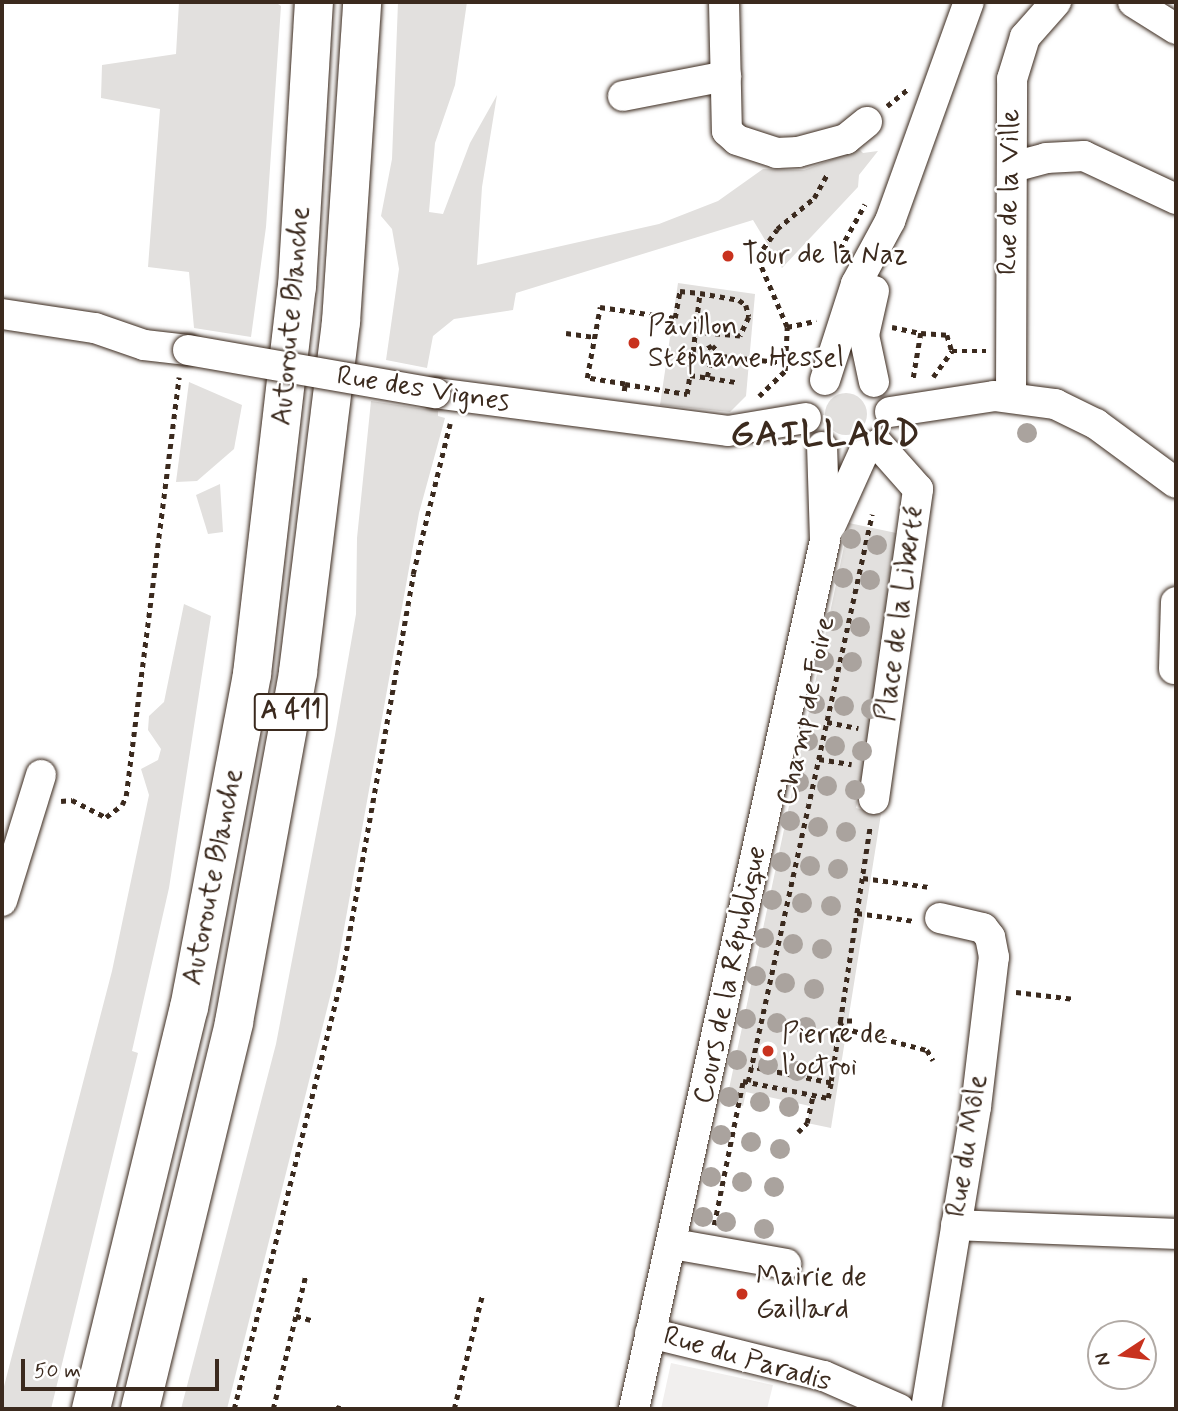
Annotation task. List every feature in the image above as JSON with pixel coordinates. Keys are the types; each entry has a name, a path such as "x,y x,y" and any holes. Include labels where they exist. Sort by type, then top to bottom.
{"highway":[{"name":"Autoroute Blanche","path":"91,1409 189,1008 251,674 297,287 314,2"},
{"name":"Autoroute Blanche","path":"139,1409 234,1021 298,672 341,322 362,2"}],"street":[{"path":"724,2 727,131 737,140 777,153 826,146 861,130 867,122"},
{"path":"940,82 912,210 868,311 864,344 874,382 885,395 890,412 871,449 845,457 822,447 811,435 806,418 812,393 825,380 856,284 890,221 940,82 969,2"},
{"name":"Rue de la Ville","path":"1012,396 1010,351 1015,61 1033,25 1056,2"},
{"path":"1133,2 1176,29"},
{"path":"623,96 726,76"},
{"path":"1013,167 1046,158 1084,156 1176,199"},
{"name":"Rue des Vignes","path":"2,314 95,328 144,345 446,395 728,430 806,418"},
{"path":"825,380 850,373 874,382"},
{"path":"890,412 1012,396 1076,412 1176,483"},
{"name":"Cours de la République","path":"634,1409 673,1244 825,540 822,447"},
{"name":"Cours de la République","path":"825,540 871,449"},
{"name":"Place de la Liberté","path":"871,449 918,489 874,799"},
{"path":"1174,669 1176,602"},
{"path":"2,901 39,782"},
{"name":"Rue du Môle","path":"926,1409 991,989 994,949 987,932 973,923 929,920"},
{"path":"956,1225 1176,1234"},
{"path":"673,1244 786,1264"},
{"name":"Rue du Paradis","path":"650,1333 804,1370 841,1398"},
{"path":"841,1398 900,1409"}],"path":[{"path":"867,122 918,81 940,82"},
{"path":"787,327 757,257 777,229 814,198 832,166 826,146"},
{"path":"695,332 740,336 748,326 748,311 739,300 700,293 680,291 676,318 600,307 587,378 687,394 700,293"},
{"path":"566,332 594,337"},
{"path":"921,332 947,335 952,351"},
{"path":"693,352 702,352 712,346 714,335"},
{"path":"712,346 722,356"},
{"path":"39,782 53,804 72,800 106,817 122,805 126,796 186,350"},
{"path":"952,351 1010,351"},
{"path":"930,381 952,351"},
{"path":"702,352 710,363"},
{"path":"707,377 710,363 722,356 786,363"},
{"path":"690,375 736,382"},
{"path":"623,401 625,384"},
{"path":"234,1409 341,979 446,395"},
{"name":"Champ de Foire","path":"709,1250 743,1081 748,1082 752,1067 872,514"},
{"path":"827,722 858,727 856,740"},
{"path":"819,759 852,765 854,752"},
{"path":"831,1081 874,799"},
{"path":"863,878 930,887"},
{"path":"857,913 929,920"},
{"path":"991,989 1075,999"},
{"path":"841,1021 852,1021"},
{"path":"841,1021 844,1028 927,1050 933,1060"},
{"path":"748,1082 828,1098 831,1083 752,1067"},
{"path":"798,1132 807,1123 813,1095"},
{"path":"273,1409 306,1274"},
{"path":"454,1409 482,1296"},
{"path":"296,1316 311,1320"},
{"path":"336,1407 343,1409"}],"shaded area":[{"path":"179,2 275,2 281,6 266,227 251,337 194,328 189,272 148,267 160,109 101,98 102,65 176,54"},
{"path":"398,2 467,2 455,85 435,143 429,212 443,214 470,143 497,95 482,187 477,265 659,224 718,201 763,169 804,170 859,149 863,153 878,151 859,175 858,187 782,268 753,220 516,293 513,310 454,319 433,336 427,368 386,360 399,269 392,229 381,216 392,159"},
{"path":"678,283 755,294 746,396 730,412 660,405"},
{"path":"189,382 242,405 234,449 197,481 176,482"},
{"path":"846,393 861,399 867,414 861,429 846,435 831,429 825,414 831,399"},
{"path":"371,401 438,411 438,416 445,418 419,513 336,973 227,1409 181,1409 276,1044 335,735 356,614 357,538"},
{"path":"220,484 223,532 208,534 196,495"},
{"path":"849,523 901,534 877,712 856,808 881,814 831,1128 807,1123 810,1106 746,1092 743,1106 726,1103"},
{"path":"184,604 211,616 169,888 132,1051 138,1053 51,1409 2,1409 2,1394 112,971 149,795 141,769 158,760 161,749 148,730 149,716 164,702"},
{"path":"671,1363 773,1385 767,1409 661,1409"}],"place":[{"name":"Tour de la Naz","path":"728,256"},
{"name":"Pavillon Stéphane Hessel","path":"634,343"},
{"name":"Pierre de l’octroi","path":"768,1051"},
{"name":"Mairie de Gaillard","path":"742,1294"}],"district":[{"name":"GAILLARD","path":"826,435"}]}
